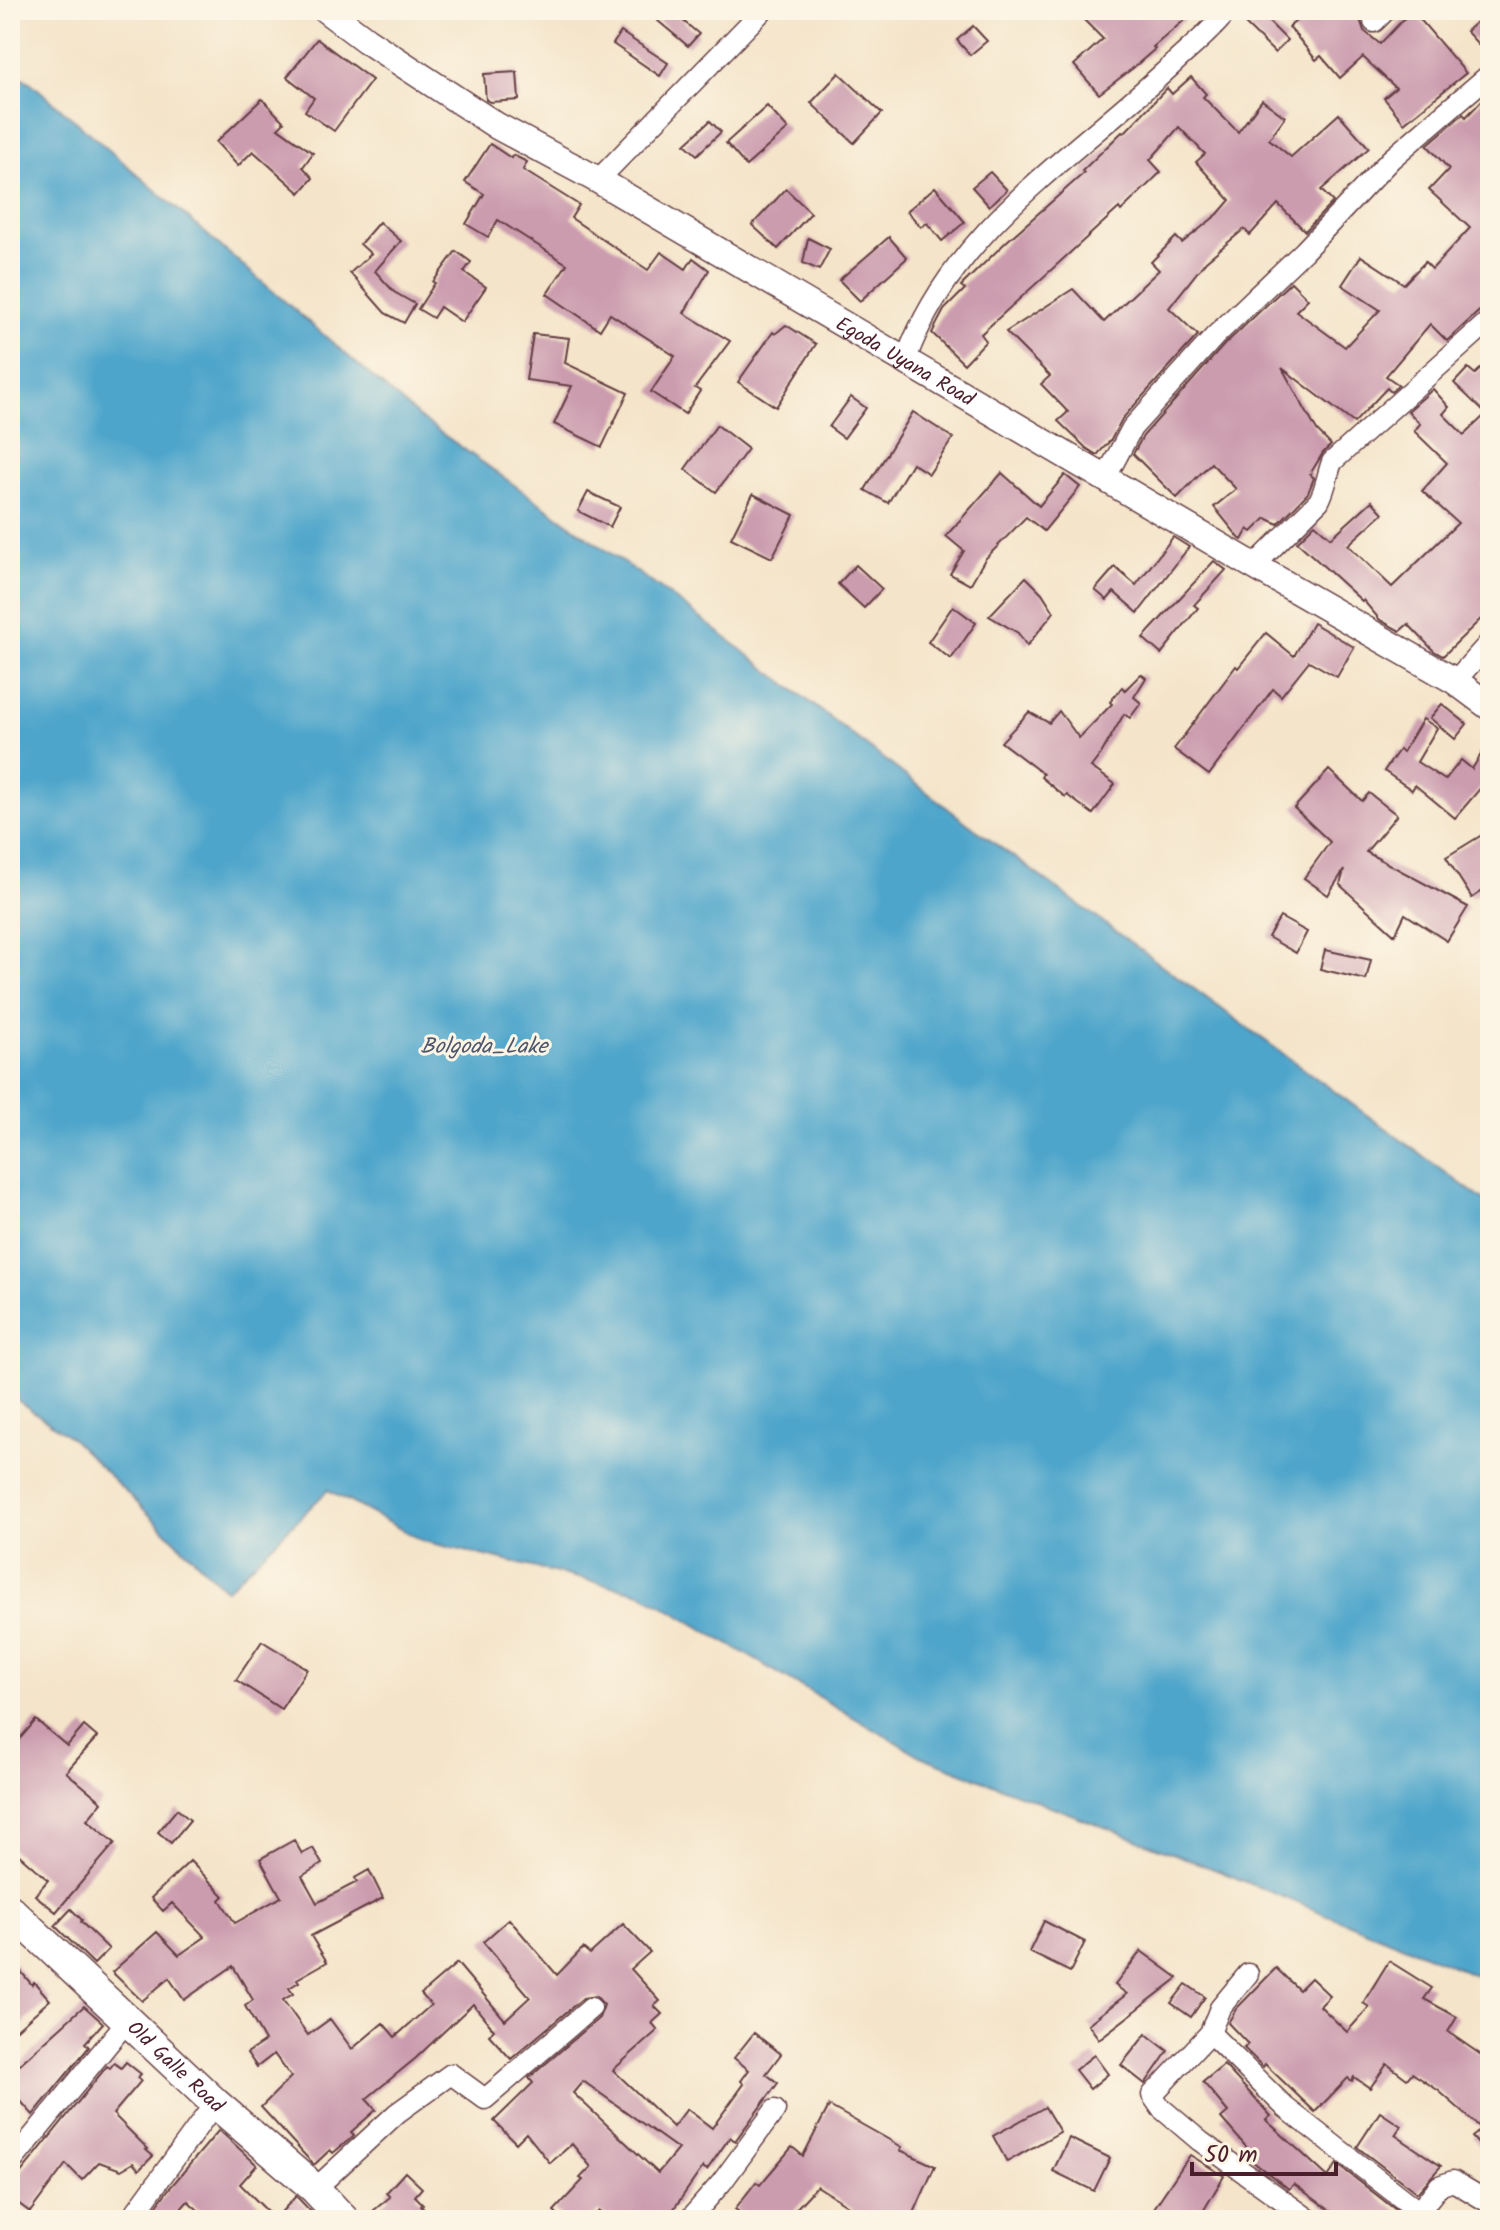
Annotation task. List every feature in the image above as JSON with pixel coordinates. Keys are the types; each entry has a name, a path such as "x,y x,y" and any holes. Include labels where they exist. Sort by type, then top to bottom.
{"highway":[{"name":"Old Galle Road","path":"10,1910 215,2103 315,2189 344,2220"}],"main road":[{"name":"Egoda Uyana Road","path":"326,10 497,126 598,180 906,359 1105,479 1455,681 1490,707"}],"street":[{"path":"598,180 763,10"},
{"path":"906,359 917,326 936,293 975,241 1006,210 1147,88 1228,10"},
{"path":"1105,479 1132,428 1215,336 1304,251 1391,159 1489,77"},
{"path":"1254,566 1319,501 1332,462 1490,320"},
{"path":"1455,681 1490,642"},
{"path":"1248,1974 1220,2008 1210,2033 1152,2095 1161,2108 1200,2141 1310,2220"},
{"path":"315,2189 397,2113 451,2074 485,2099 591,2008"},
{"path":"10,2164 127,2021"},
{"path":"1210,2033 1286,2108 1415,2215 1439,2186 1453,2181 1490,2203"},
{"path":"130,2220 215,2103"},
{"path":"689,2220 722,2182 775,2110"}],"water":[{"name":"Bolgoda_Lake","path":"10,71 30,82 420,418 682,604 967,823 1490,1205 1490,1981 1219,1871 920,1756 641,1593 423,1541 328,1490 226,1590 71,1438 10,1395"}],"building":[{"path":"645,10 670,10 699,34 688,46"},
{"path":"1074,10 1196,10 1153,47 1155,49 1099,94 1074,65 1103,39"},
{"path":"1251,10 1257,10 1287,40 1275,53 1241,20"},
{"path":"1309,10 1350,10 1361,22 1364,31 1380,44 1412,10 1466,73 1404,123 1384,98 1396,88 1363,57 1340,78 1321,56 1316,60 1289,27"},
{"path":"1490,10 1490,57 1466,31"},
{"path":"973,26 987,41 970,55 957,40"},
{"path":"621,32 668,63 660,76 613,44"},
{"path":"317,39 372,80 334,131 305,111 314,98 287,77"},
{"path":"517,72 519,100 486,100 484,74"},
{"path":"839,73 882,113 854,143 811,103"},
{"path":"1191,77 1206,94 1203,97 1238,132 1262,100 1285,117 1269,139 1291,157 1339,114 1369,148 1321,190 1333,202 1305,231 1278,204 1250,235 1244,229 1206,261 1169,308 1198,335 1122,419 1111,440 1097,455 1058,421 1068,412 1041,384 1050,376 1006,332 1073,289 1104,322 1159,270 1151,262 1176,237 1182,243 1218,214 1230,200 1196,162 1205,154 1179,127 1150,160 1161,172 981,334 986,341 964,364 932,333 944,310 965,289 961,286 1084,173 1082,171 1167,88 1172,94"},
{"path":"1490,92 1490,301 1447,341 1430,324 1386,376 1399,385 1391,392 1387,388 1354,423 1282,368 1317,431 1331,445 1310,474 1314,478 1308,493 1278,524 1266,518 1252,532 1248,529 1240,539 1214,507 1236,489 1211,463 1177,498 1133,454 1143,436 1224,345 1291,282 1308,299 1296,311 1345,347 1380,310 1342,285 1361,256 1404,284 1425,262 1432,269 1470,228 1429,190 1449,169 1427,145 1463,114 1466,117"},
{"path":"262,99 284,122 278,128 313,153 303,167 313,178 300,193 253,151 238,166 216,142"},
{"path":"767,106 788,129 746,166 726,143"},
{"path":"710,121 721,132 697,155 685,144"},
{"path":"490,144 511,158 513,155 527,162 523,170 579,205 571,218 648,270 661,252 686,269 693,258 709,270 684,313 730,341 695,388 700,391 685,414 651,392 675,356 610,314 600,330 547,294 567,264 498,220 488,237 466,224 484,194 465,182"},
{"path":"990,172 1007,190 989,206 972,187"},
{"path":"935,187 965,222 942,241 927,223 921,227 907,211"},
{"path":"786,189 811,213 778,249 752,225"},
{"path":"379,222 401,241 375,271 394,292 415,304 404,323 385,313 350,273 371,254 360,244"},
{"path":"889,237 907,258 860,301 839,280"},
{"path":"808,238 830,249 819,270 803,263"},
{"path":"456,251 471,262 464,272 486,287 462,322 440,307 433,318 418,309"},
{"path":"786,325 816,344 776,407 738,382 773,332 775,334"},
{"path":"533,334 569,338 565,363 628,393 602,447 554,424 572,386 526,380"},
{"path":"1490,360 1490,475 1482,485 1490,494 1490,610 1443,656 1408,624 1400,631 1380,620 1363,600 1297,542 1315,524 1331,538 1372,501 1383,513 1348,545 1392,587 1458,523 1422,491 1447,463 1414,431 1420,424 1408,411 1433,389 1449,407 1443,414 1464,435 1486,414 1454,383 1468,368 1475,374"},
{"path":"851,397 866,408 844,438 829,427"},
{"path":"913,412 953,438 929,474 912,463 888,503 865,490"},
{"path":"717,425 748,449 716,492 685,469"},
{"path":"1002,473 1039,506 1065,475 1080,487 1044,531 1026,517 985,559 970,585 950,574 964,551 946,536"},
{"path":"588,492 620,507 610,527 578,511"},
{"path":"753,494 794,515 772,558 731,538"},
{"path":"1173,537 1189,547 1138,613 1114,592 1107,600 1095,590 1115,567 1136,585"},
{"path":"1214,561 1226,570 1194,605 1198,608 1161,654 1143,638"},
{"path":"856,565 882,589 864,608 838,584"},
{"path":"1026,577 1042,593 1054,612 1027,646 1018,633 989,616"},
{"path":"953,606 976,623 951,659 928,642"},
{"path":"1313,623 1354,647 1337,677 1309,661 1281,696 1273,689 1209,775 1174,749 1236,666 1238,668 1266,633 1294,656"},
{"path":"1141,674 1146,678 1134,697 1141,703 1130,718 1124,714 1091,767 1115,784 1093,814 1067,795 1065,797 1041,777 1043,774 1001,742 1029,712 1049,723 1059,711 1079,738 1112,704 1110,702 1122,687 1125,690"},
{"path":"1442,704 1467,724 1455,739 1430,718"},
{"path":"1423,719 1437,728 1417,762 1445,780 1461,760 1472,769 1490,740 1490,777 1455,818 1415,785 1412,790 1384,771 1399,750 1403,752"},
{"path":"1329,770 1362,801 1369,793 1397,815 1366,852 1468,907 1447,941 1405,914 1395,935 1340,885 1344,870 1328,895 1304,878 1330,842 1294,808"},
{"path":"1490,830 1490,886 1472,898 1446,857"},
{"path":"1280,917 1307,932 1296,953 1268,937"},
{"path":"1325,950 1371,960 1366,980 1320,969"},
{"path":"262,1641 307,1669 281,1709 236,1680"},
{"path":"36,1720 67,1746 84,1726 97,1737 66,1772 102,1802 87,1820 115,1843 56,1912 35,1895 48,1880 10,1847 10,1750"},
{"path":"177,1809 190,1820 171,1843 158,1832"},
{"path":"294,1840 302,1854 313,1848 322,1864 302,1876 317,1903 357,1882 355,1878 369,1870 383,1898 311,1936 327,1962 297,1979 299,1982 289,1988 293,1994 283,2000 308,2035 330,2019 352,2049 383,2023 395,2037 431,2005 421,1994 457,1963 505,2020 530,1997 483,1942 509,1919 557,1975 583,1948 590,1954 623,1924 650,1952 631,1969 660,2001 654,2006 662,2014 652,2023 658,2030 613,2070 673,2127 687,2109 712,2128 744,2084 741,2081 749,2070 734,2058 754,2033 781,2054 766,2074 778,2083 735,2141 730,2137 707,2170 703,2167 666,2220 612,2220 599,2211 590,2220 564,2220 554,2211 591,2167 572,2144 550,2163 526,2133 516,2143 494,2121 533,2083 529,2078 599,2018 604,2005 596,1996 583,1998 511,2059 489,2035 494,2030 473,2004 416,2058 366,2099 376,2110 351,2132 354,2135 349,2140 333,2153 330,2150 314,2165 261,2107 291,2077 274,2054 257,2067 247,2053 265,2041 245,2006 253,2000 233,1966 184,2000 169,1978 142,2001 112,1972 157,1932 179,1955 205,1937 172,1903 163,1911 151,1898 190,1861 224,1896 220,1900 235,1923 281,1897 260,1859","holes":["583,2081 678,2149 658,2173 573,2093"]},
{"path":"71,1909 109,1949 94,1964 55,1926"},
{"path":"1044,1921 1085,1942 1070,1972 1029,1952"},
{"path":"1141,1951 1178,1978 1099,2039 1088,2024 1127,1994 1115,1985"},
{"path":"10,1958 32,1985 34,1982 50,2000 10,2035"},
{"path":"1389,1961 1432,1988 1424,1999 1457,2017 1448,2032 1490,2061 1490,2157 1472,2137 1482,2129 1439,2091 1412,2073 1407,2079 1387,2064 1370,2088 1354,2077 1352,2081 1348,2078 1315,2112 1244,2048 1248,2044 1228,2023 1236,2009 1276,1968 1299,1990 1311,1978 1330,1996 1320,2006 1347,2032 1369,2007 1363,2003"},
{"path":"1186,1984 1205,1997 1191,2017 1171,2003"},
{"path":"84,2006 103,2023 85,2043 89,2047 33,2115 10,2089 10,2073"},
{"path":"1146,2034 1168,2051 1145,2084 1121,2065"},
{"path":"1094,2055 1108,2074 1090,2089 1075,2070"},
{"path":"126,2062 141,2074 137,2078 141,2081 113,2114 153,2156 139,2170 133,2163 121,2170 99,2162 82,2180 66,2164 30,2212 10,2197 10,2186 107,2066 110,2068 114,2063 121,2068"},
{"path":"1224,2065 1271,2116 1266,2120 1328,2177 1337,2164 1401,2214 1397,2220 1326,2220 1332,2212 1294,2184 1289,2189 1252,2161 1255,2157 1221,2118 1228,2112 1203,2082"},
{"path":"829,2106 902,2147 900,2150 935,2166 911,2220 846,2220 853,2209 817,2186 794,2211 805,2220 750,2220 735,2209 756,2182 760,2185 792,2147 803,2156"},
{"path":"1045,2107 1060,2132 1007,2162 993,2136"},
{"path":"1380,2112 1401,2126 1395,2135 1441,2166 1417,2193 1357,2147"},
{"path":"219,2130 257,2165 240,2184 275,2219 296,2196 319,2220 209,2220 188,2201 171,2220 146,2220"},
{"path":"1069,2138 1110,2158 1094,2191 1053,2171"},
{"path":"1190,2155 1224,2176 1198,2220 1146,2220"},
{"path":"405,2172 422,2188 415,2196 433,2220 362,2220 390,2197 386,2193"}]}
